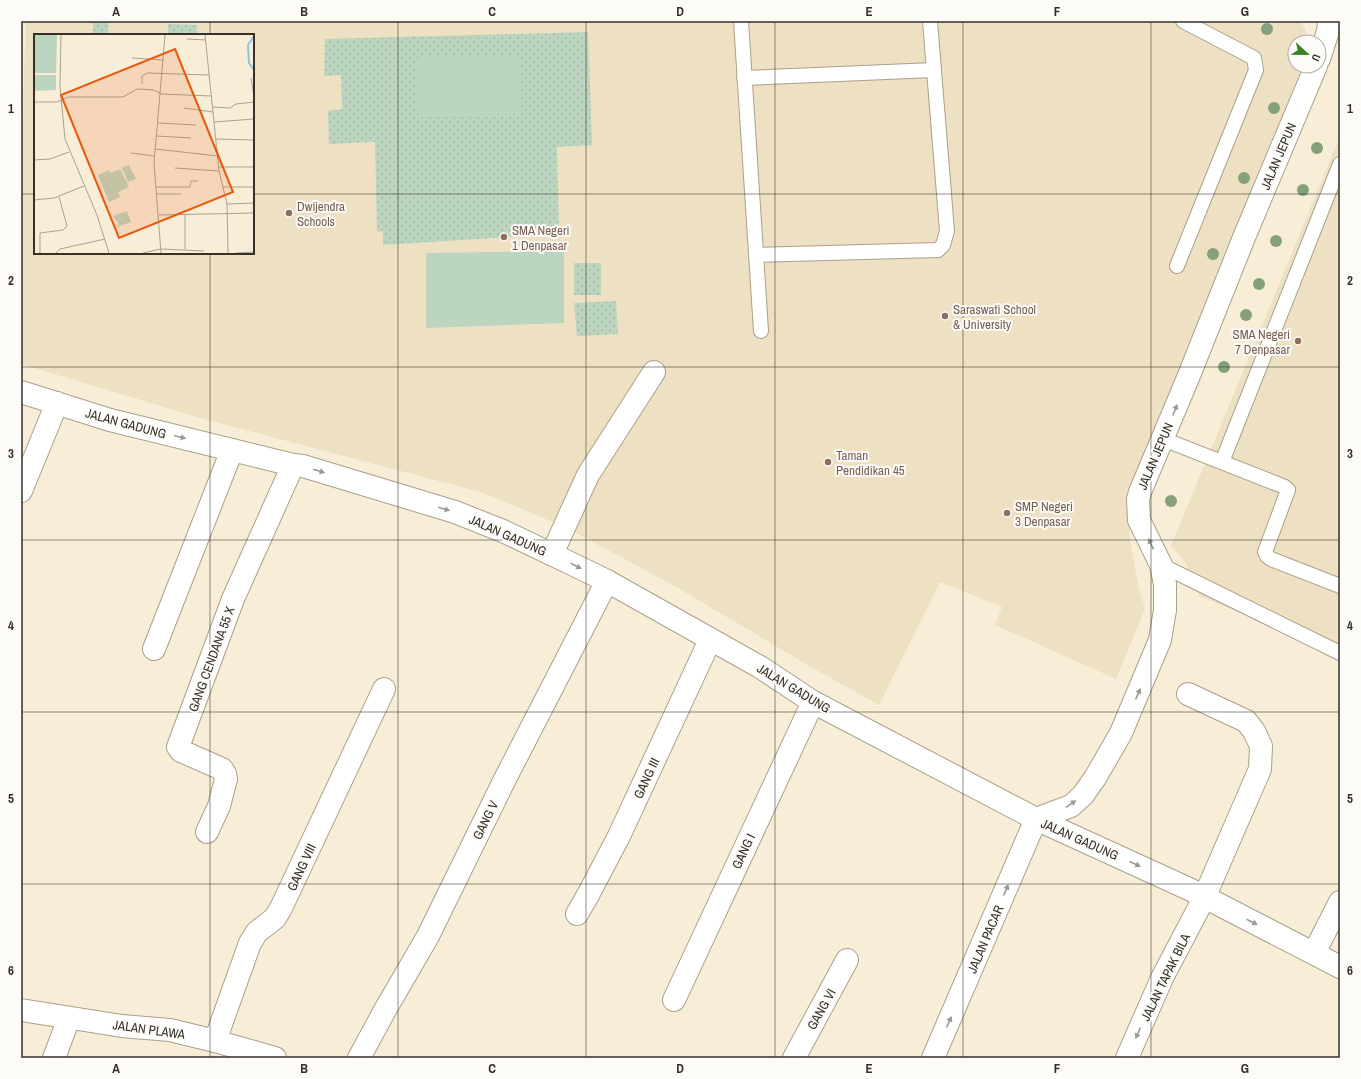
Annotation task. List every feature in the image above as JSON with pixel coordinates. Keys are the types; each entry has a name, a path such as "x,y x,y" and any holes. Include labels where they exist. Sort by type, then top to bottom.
{"street":[{"path":"1327,34 1329,21"},
{"name":"JALAN JEPUN","path":"1036,819 1071,806 1083,795 1095,778 1121,733 1160,640 1165,610 1165,584 1161,566 1139,520 1138,500 1140,492 1313,74"},
{"path":"552,554 588,475 654,372"},
{"name":"JALAN GADUNG","path":"21,392 110,420 293,465 303,466 455,512 503,531 607,581 760,667 813,702 1036,819 1189,889 1340,967"},
{"path":"21,491 57,403"},
{"path":"154,649 232,450"},
{"name":"GANG CENDANA 55 X","path":"207,832 219,806 226,779 225,774 222,769 181,751 178,747 233,599 293,465"},
{"name":"GANG V","path":"359,1058 428,936 504,781 607,581"},
{"name":"GANG III","path":"577,914 618,836 710,640"},
{"name":"GANG VIII","path":"215,1041 250,943 257,932 275,918 281,908 384,689"},
{"name":"JALAN TAPAK BILA","path":"1127,1058 1162,978 1204,898 1260,769 1261,746 1254,731 1246,720 1188,694"},
{"name":"GANG I","path":"674,1000 813,702"},
{"name":"JALAN PACAR","path":"933,1058 1036,819"},
{"path":"1314,953 1340,902"},
{"name":"GANG VI","path":"794,1058 847,960"},
{"name":"JALAN PLAWA","path":"21,1010 122,1026 170,1030 215,1041 251,1054 275,1058"},
{"path":"54,1058 69,1018"}],"lane":[{"path":"741,21 761,331"},
{"path":"756,255 938,250 943,245 947,230 930,21"},
{"path":"1177,266 1256,70 1254,58 1183,21"},
{"path":"744,78 934,70"},
{"path":"1222,462 1340,164"},
{"path":"1163,439 1282,485 1288,490 1265,552 1267,556 1271,559 1340,586"},
{"path":"1161,566 1340,653"}],"shaded area":[{"path":"26,21 1299,21 1305,28 1305,34 1287,34 1287,74 1299,74 1192,347 1132,493 1129,534 1138,585 1145,609 1116,679 995,625 1002,607 940,582 879,705 816,670 678,588 569,529 484,493 204,419 21,364 21,148"},
{"name":"SMA Negeri 7 Denpasar","path":"1340,136 1340,653 1199,596 1185,562 1171,546"}],"green space":[{"path":"93,21 109,21 108,34 93,34"},
{"path":"168,24 197,25 197,34 168,34"},
{"path":"588,32 592,145 557,147 559,234 383,245 383,231 377,232 375,142 329,144 328,111 342,109 341,75 324,76 325,39"},
{"path":"521,56 522,114 418,116 418,58"},
{"path":"564,251 564,323 426,328 426,253"},
{"path":"574,263 601,263 601,295 574,295"},
{"path":"616,301 618,334 577,336 574,303"}],"place":[{"name":"Dwijendra Schools","path":"289,213"},
{"name":"SMA Negeri 1 Denpasar","path":"504,237"},
{"name":"Saraswati School & University","path":"945,316"},
{"name":"SMA Negeri 7 Denpasar","path":"1298,341"},
{"name":"Taman Pendidikan 45","path":"828,462"},
{"name":"SMP Negeri 3 Denpasar","path":"1007,513"}]}
